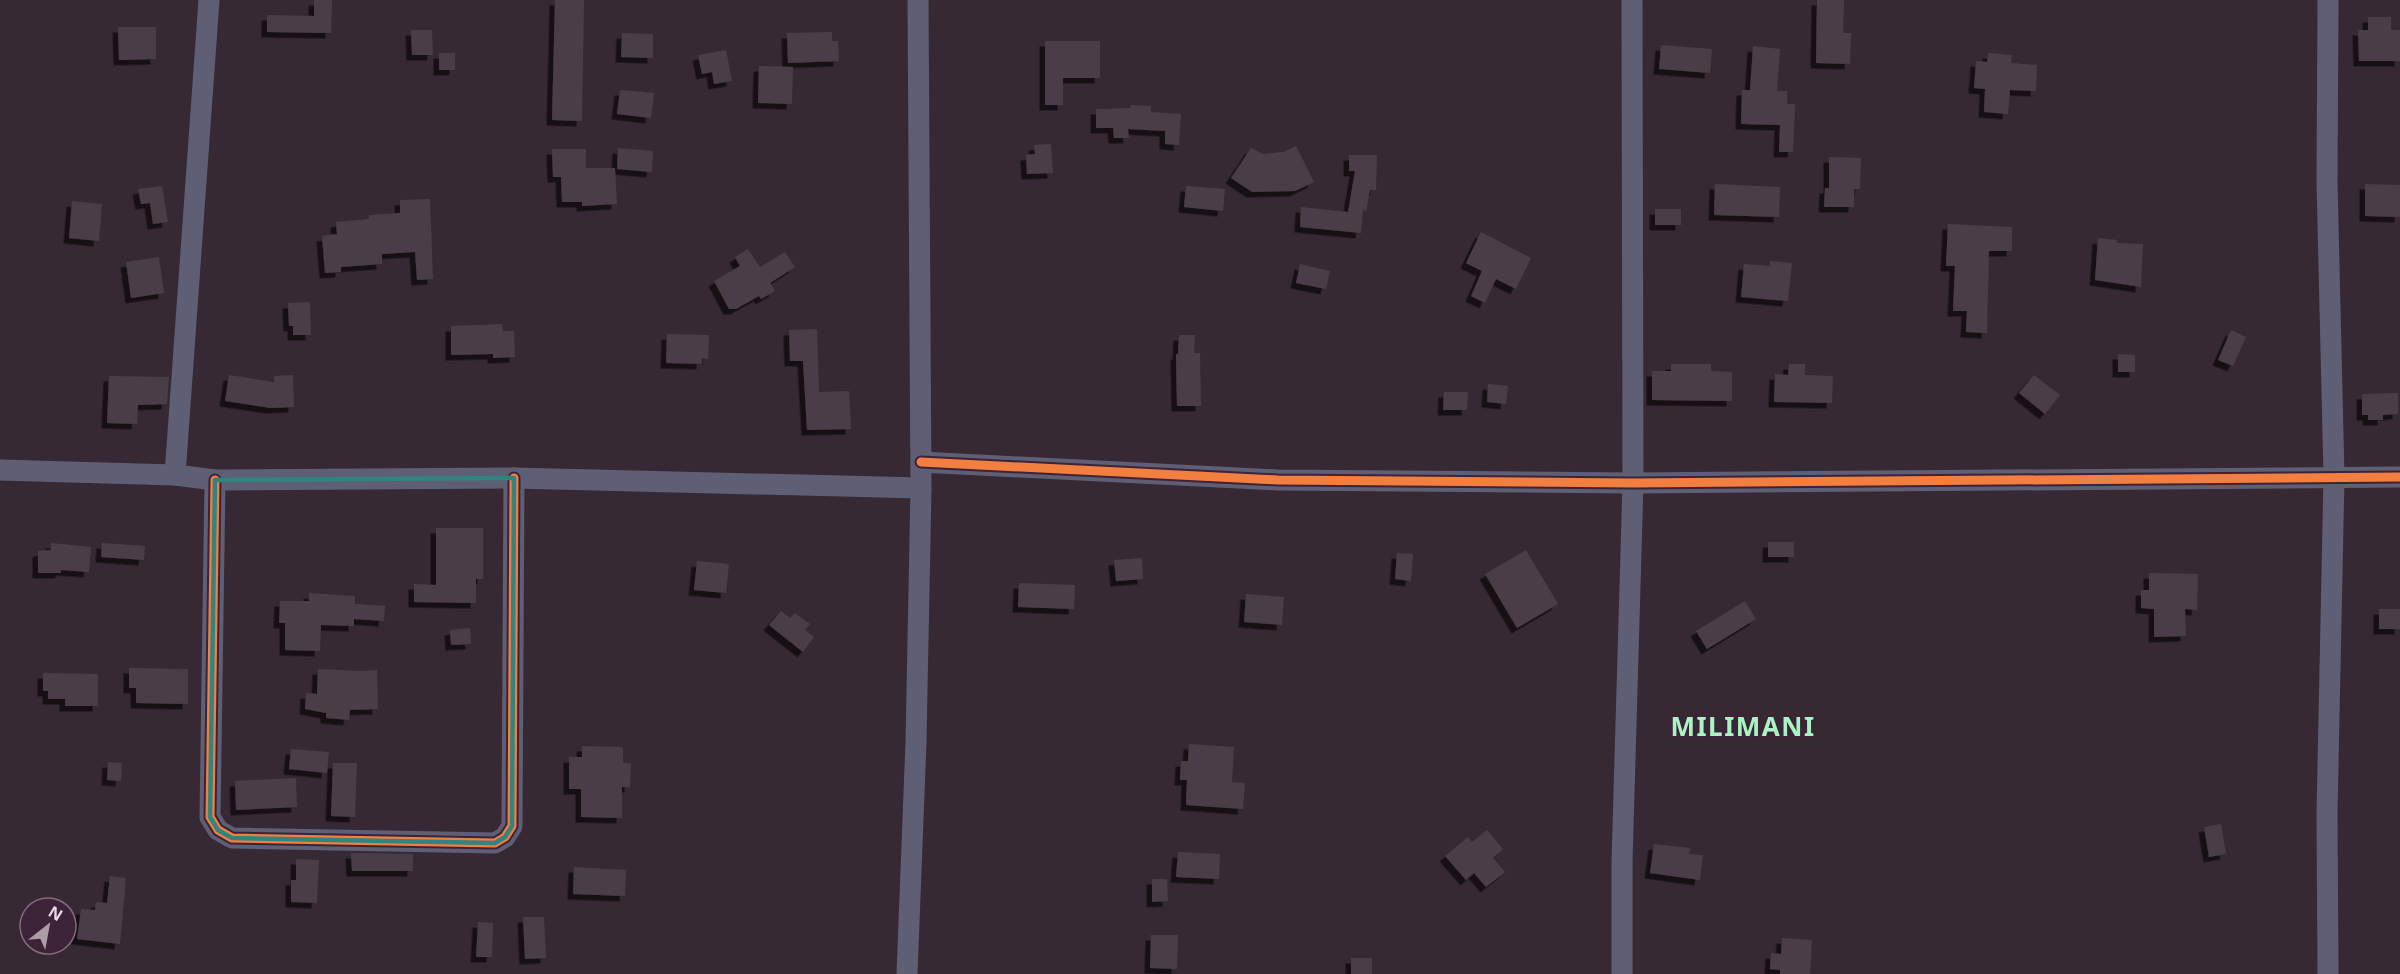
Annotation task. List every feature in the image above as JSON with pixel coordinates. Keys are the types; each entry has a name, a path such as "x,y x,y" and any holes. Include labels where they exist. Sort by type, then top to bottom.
{"street":[{"path":"175,475 209,0"},
{"path":"907,974 916,742 921,488 918,0"},
{"path":"1622,974 1622,862 1633,483 1632,0"},
{"path":"2328,0 2327,182 2334,476 2327,813 2328,974"},
{"path":"921,462 1278,480 1633,483 2400,477"},
{"path":"0,470 175,475 215,480 514,478 921,488"},
{"path":"215,480 210,817 218,830 232,838 495,843 505,837 512,826 514,478"}],"highlighted area":[{"path":"514,478 512,826 505,837 495,843 232,838 218,830 210,817 215,480"}],"building":[{"path":"314,0 332,0 331,33 267,32 267,15 314,16"},
{"path":"555,0 584,0 582,121 552,120"},
{"path":"1817,0 1844,0 1843,33 1851,33 1850,64 1816,63"},
{"path":"2368,17 2391,17 2391,30 2400,30 2400,61 2359,61 2358,30 2368,30"},
{"path":"118,27 156,27 156,59 119,60"},
{"path":"411,30 432,30 433,55 412,55"},
{"path":"832,32 832,41 838,41 839,61 788,63 787,33"},
{"path":"622,33 653,34 653,58 621,57"},
{"path":"1045,41 1100,41 1100,78 1063,78 1063,105 1045,105"},
{"path":"1661,45 1712,49 1710,73 1659,69"},
{"path":"1753,46 1780,49 1777,91 1787,91 1787,104 1795,104 1793,152 1779,152 1780,125 1741,124 1742,90 1750,90"},
{"path":"726,50 732,81 714,84 712,72 702,74 698,55"},
{"path":"439,53 455,53 455,70 439,70"},
{"path":"1988,53 2012,55 2011,63 2037,65 2036,91 2010,90 2008,114 1984,112 1985,89 1974,88 1976,61 1987,62"},
{"path":"759,66 793,67 792,104 758,103"},
{"path":"620,90 654,93 651,118 617,114"},
{"path":"1131,105 1151,106 1151,112 1181,114 1179,145 1165,144 1165,131 1128,129 1129,138 1114,138 1113,128 1096,128 1096,109 1131,108"},
{"path":"1051,144 1053,173 1027,174 1026,155 1035,154 1034,145"},
{"path":"1296,146 1314,182 1295,191 1252,192 1231,178 1251,148 1263,154 1283,152"},
{"path":"618,148 653,151 652,172 617,169"},
{"path":"552,149 586,149 586,168 615,168 617,204 582,206 582,202 562,202 561,177 553,177"},
{"path":"1349,155 1377,155 1376,190 1370,190 1366,211 1363,210 1361,233 1300,227 1301,207 1348,212 1355,171 1349,171"},
{"path":"1829,157 1861,158 1860,189 1854,189 1854,207 1824,207 1825,188 1829,188"},
{"path":"1715,184 1780,187 1779,217 1714,215"},
{"path":"2365,184 2400,185 2400,217 2365,216"},
{"path":"162,186 168,222 153,224 150,203 141,204 138,189"},
{"path":"1186,186 1225,189 1223,211 1184,207"},
{"path":"430,199 433,279 417,280 415,252 382,254 382,264 341,267 341,272 325,273 322,236 337,234 336,222 369,219 369,215 400,213 400,200"},
{"path":"72,201 102,204 99,241 69,238"},
{"path":"1655,209 1681,209 1681,225 1655,225"},
{"path":"1948,224 2012,227 2012,251 1989,251 1987,333 1966,332 1967,311 1953,311 1955,266 1946,266"},
{"path":"1481,232 1531,258 1516,289 1496,279 1485,303 1471,296 1482,271 1466,263"},
{"path":"2098,238 2117,240 2117,243 2143,244 2141,287 2095,280"},
{"path":"748,249 760,267 785,252 795,267 770,283 775,291 761,299 759,296 736,309 729,309 714,281 740,266 735,257"},
{"path":"159,257 164,293 131,298 126,262"},
{"path":"1770,261 1792,263 1788,301 1741,297 1744,264 1770,266"},
{"path":"1300,264 1330,271 1326,289 1296,283"},
{"path":"310,302 311,335 293,335 293,326 289,326 288,303"},
{"path":"502,324 503,331 514,331 515,357 493,358 493,354 451,355 451,326"},
{"path":"817,329 819,392 849,391 851,429 807,430 803,361 790,361 789,330"},
{"path":"2231,330 2246,337 2233,366 2218,360"},
{"path":"667,334 709,335 708,359 702,358 702,364 666,363"},
{"path":"1179,335 1195,335 1194,353 1200,353 1201,406 1177,406 1176,354 1178,354"},
{"path":"2118,354 2135,355 2135,372 2118,372"},
{"path":"1671,364 1711,364 1711,371 1732,372 1732,401 1652,400 1652,371 1671,371"},
{"path":"1789,364 1805,364 1805,375 1833,376 1832,403 1774,402 1775,374 1788,375"},
{"path":"229,375 274,382 274,376 293,375 294,407 271,408 225,401"},
{"path":"2034,375 2060,395 2045,414 2019,393"},
{"path":"109,376 169,377 167,404 138,405 137,424 107,423"},
{"path":"1488,384 1508,386 1506,404 1487,402"},
{"path":"1444,392 1468,392 1467,410 1443,410"},
{"path":"2398,393 2398,414 2383,415 2383,420 2368,420 2368,415 2362,415 2362,394"},
{"path":"436,528 483,528 483,579 476,579 476,603 414,602 414,584 436,585"},
{"path":"1768,542 1794,542 1794,557 1768,557"},
{"path":"51,543 91,547 89,572 61,570 61,573 38,573 38,551 51,550"},
{"path":"102,543 145,546 144,560 101,557"},
{"path":"1526,550 1558,604 1517,628 1485,574"},
{"path":"1397,553 1413,554 1411,581 1395,579"},
{"path":"1142,558 1143,579 1116,581 1114,560"},
{"path":"697,561 729,564 726,593 694,590"},
{"path":"2149,573 2198,574 2197,610 2185,609 2186,636 2154,637 2154,609 2141,608 2141,590 2149,590"},
{"path":"1019,583 1075,585 1074,609 1018,607"},
{"path":"309,593 355,596 355,604 385,606 384,621 354,619 354,626 321,625 320,651 285,650 285,623 279,623 280,601 309,601"},
{"path":"1246,594 1284,597 1282,625 1244,622"},
{"path":"1745,601 1756,619 1707,649 1696,631"},
{"path":"2379,609 2400,609 2400,629 2379,629"},
{"path":"781,611 790,618 795,613 810,624 805,630 814,637 803,652 769,625"},
{"path":"470,628 471,644 451,645 450,630"},
{"path":"129,668 188,669 188,704 136,703 136,688 129,688"},
{"path":"318,669 377,670 378,709 350,710 349,720 326,718 326,713 305,709 306,693 317,694"},
{"path":"43,673 98,674 98,706 65,706 65,699 48,699 48,691 43,691"},
{"path":"1189,744 1234,747 1232,782 1245,783 1243,809 1186,805 1187,780 1180,780 1181,761 1188,761"},
{"path":"582,746 623,747 623,763 631,763 630,787 622,787 622,818 581,817 581,789 569,789 569,757 582,757"},
{"path":"291,749 329,752 327,773 289,769"},
{"path":"108,762 122,763 121,781 107,780"},
{"path":"333,763 357,763 355,817 331,816"},
{"path":"296,778 297,807 236,810 235,781"},
{"path":"2221,824 2226,854 2209,857 2204,827"},
{"path":"1487,830 1503,849 1493,858 1505,872 1486,887 1474,873 1466,880 1445,856 1468,837 1472,842"},
{"path":"1654,844 1690,848 1689,854 1703,855 1700,880 1650,873"},
{"path":"1178,852 1220,854 1219,879 1176,877"},
{"path":"351,853 413,854 413,871 352,871"},
{"path":"296,859 319,860 317,903 291,902 291,880 296,880"},
{"path":"574,867 626,870 625,896 573,894"},
{"path":"110,876 126,878 120,944 78,939 81,909 95,910 96,902 107,903"},
{"path":"1152,879 1167,879 1168,901 1152,902"},
{"path":"523,917 544,917 546,958 525,959"},
{"path":"478,922 493,923 492,957 476,957"},
{"path":"1151,935 1178,935 1177,969 1150,968"},
{"path":"1782,938 1812,940 1810,974 1780,974 1780,970 1770,969 1771,953 1781,954"},
{"path":"1351,958 1372,958 1372,974 1351,974"}],"cycle path":[{"path":"921,462 1278,480 1633,483 2400,477"},
{"path":"215,480 210,817 218,830 232,838 495,843 505,837 512,826 514,478"}],"district":[{"name":"MILIMANI","path":"1743,727"}]}
